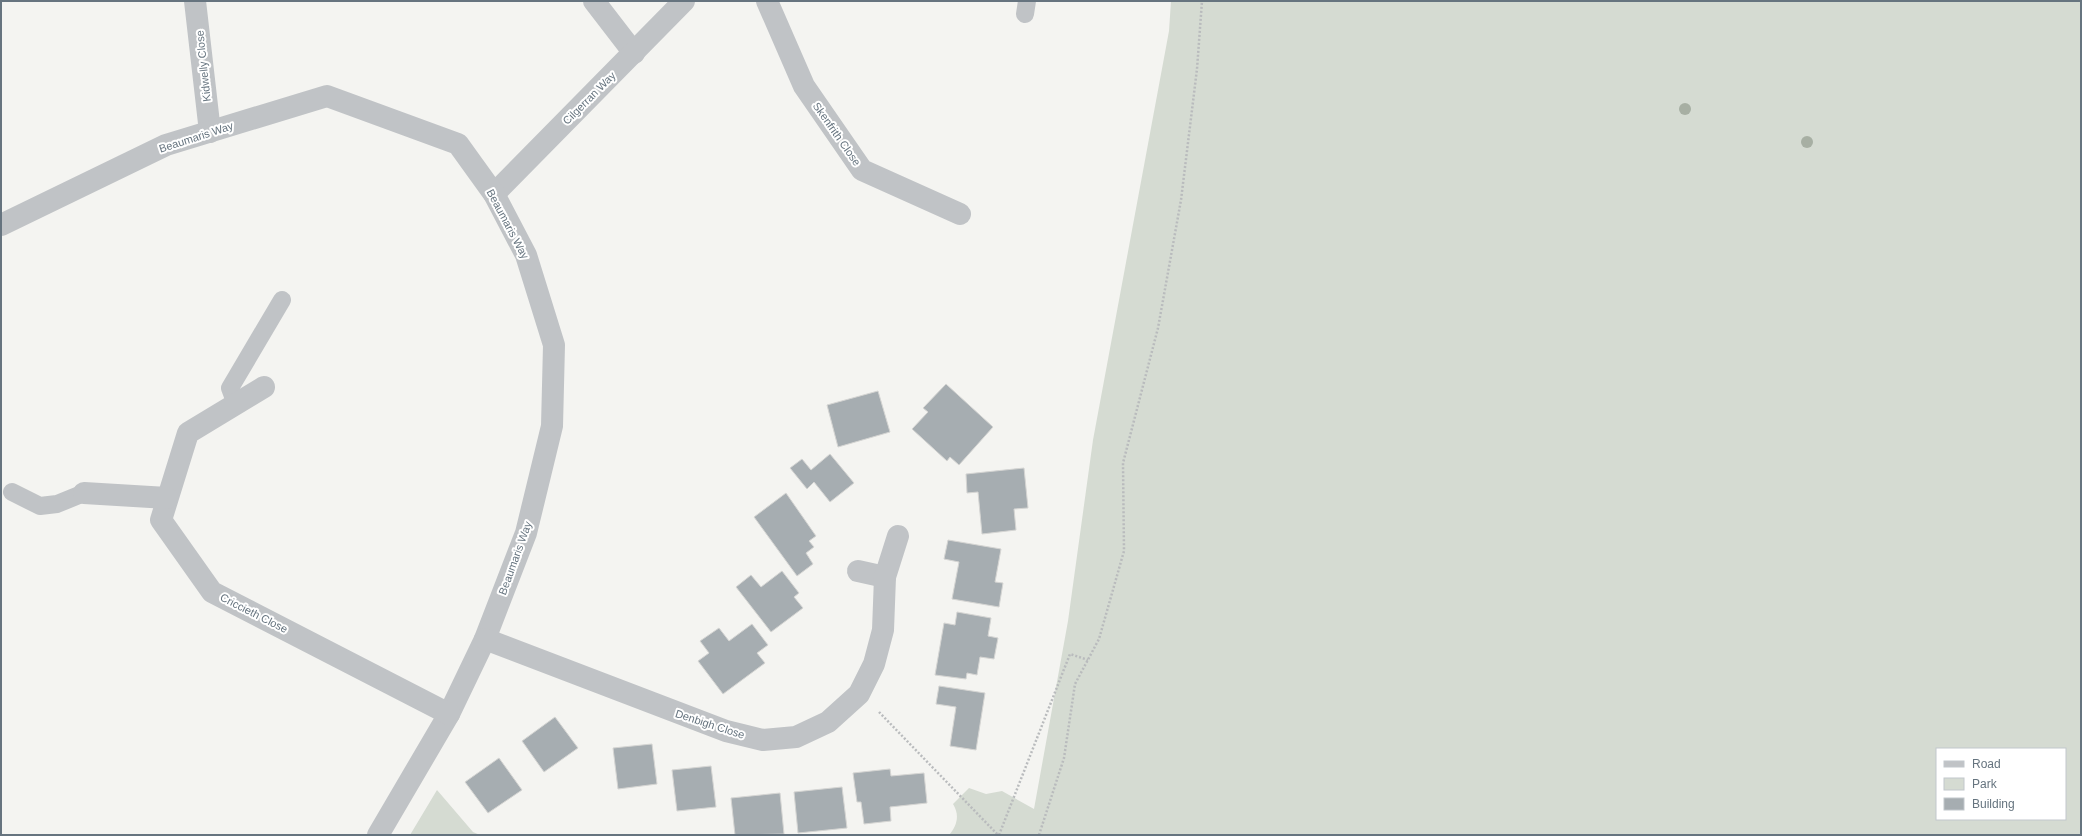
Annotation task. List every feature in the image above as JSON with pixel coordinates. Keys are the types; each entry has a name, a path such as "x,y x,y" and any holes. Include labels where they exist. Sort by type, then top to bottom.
{"street":[{"name":"Kidwelly Close","path":"195,1 210,132"},
{"path":"594,1 634,54"},
{"name":"Cilgerran Way","path":"494,194 634,54 684,1"},
{"name":"Skenfrith Close","path":"767,1 804,86 862,170 960,214"},
{"name":"Beaumaris Way","path":"1,225 166,145 327,96 458,144 494,194 526,255 554,345 552,426 526,533 485,639 449,714 378,835"},
{"name":"Criccieth Close","path":"264,387 188,433 161,520 212,592 449,714"},
{"path":"84,493 168,498"},
{"name":"Denbigh Close","path":"485,639 726,731 763,740 796,738 828,722 858,694 874,664 883,630 885,577 898,536"},
{"path":"858,571 885,577"}],"lane":[{"path":"236,404 230,388 282,300"},
{"path":"12,492 40,506 57,504 84,493"}],"path":[{"path":"1039,835 1064,758 1075,684 1099,639 1124,551 1123,463 1158,328 1181,200 1197,69 1202,1"},
{"path":"876,710 998,835 1070,654 1088,660"}],"green space":[{"path":"1171,1 2081,1 2081,835 949,835 957,820 953,804 969,788 986,794 1002,791 1034,809 1068,621 1093,440 1169,31"},
{"path":"437,790 473,832 480,835 410,835"}],"building":[{"path":"946,384 993,427 959,465 950,457 947,461 912,429 928,412 923,408"},
{"path":"878,391 890,432 838,447 827,405"},
{"path":"830,454 854,483 830,502 814,482 807,489 790,468 802,459 811,470"},
{"path":"1024,468 1028,508 1014,509 1016,530 982,534 978,492 967,493 966,474"},
{"path":"786,493 816,536 809,541 814,547 806,553 813,564 797,576 754,517"},
{"path":"948,540 1001,549 995,582 1003,583 999,607 952,599 959,562 944,559"},
{"path":"782,571 799,593 794,597 803,608 771,632 736,587 751,575 761,587"},
{"path":"957,612 991,618 988,636 998,638 994,659 980,657 977,675 967,673 966,679 935,675 944,623 955,625"},
{"path":"752,624 768,645 757,653 765,663 723,694 698,661 709,653 700,641 719,628 729,641"},
{"path":"939,686 985,693 976,750 950,746 956,707 936,704"},
{"path":"555,717 578,748 544,772 522,741"},
{"path":"652,744 657,784 618,789 613,748"},
{"path":"499,758 522,790 488,813 465,782"},
{"path":"711,766 716,807 677,811 672,770"},
{"path":"890,769 891,776 924,773 927,803 890,807 891,821 864,824 861,802 857,802 853,773"},
{"path":"842,787 847,828 798,833 794,792"},
{"path":"780,793 784,834 735,835 731,798"}]}
